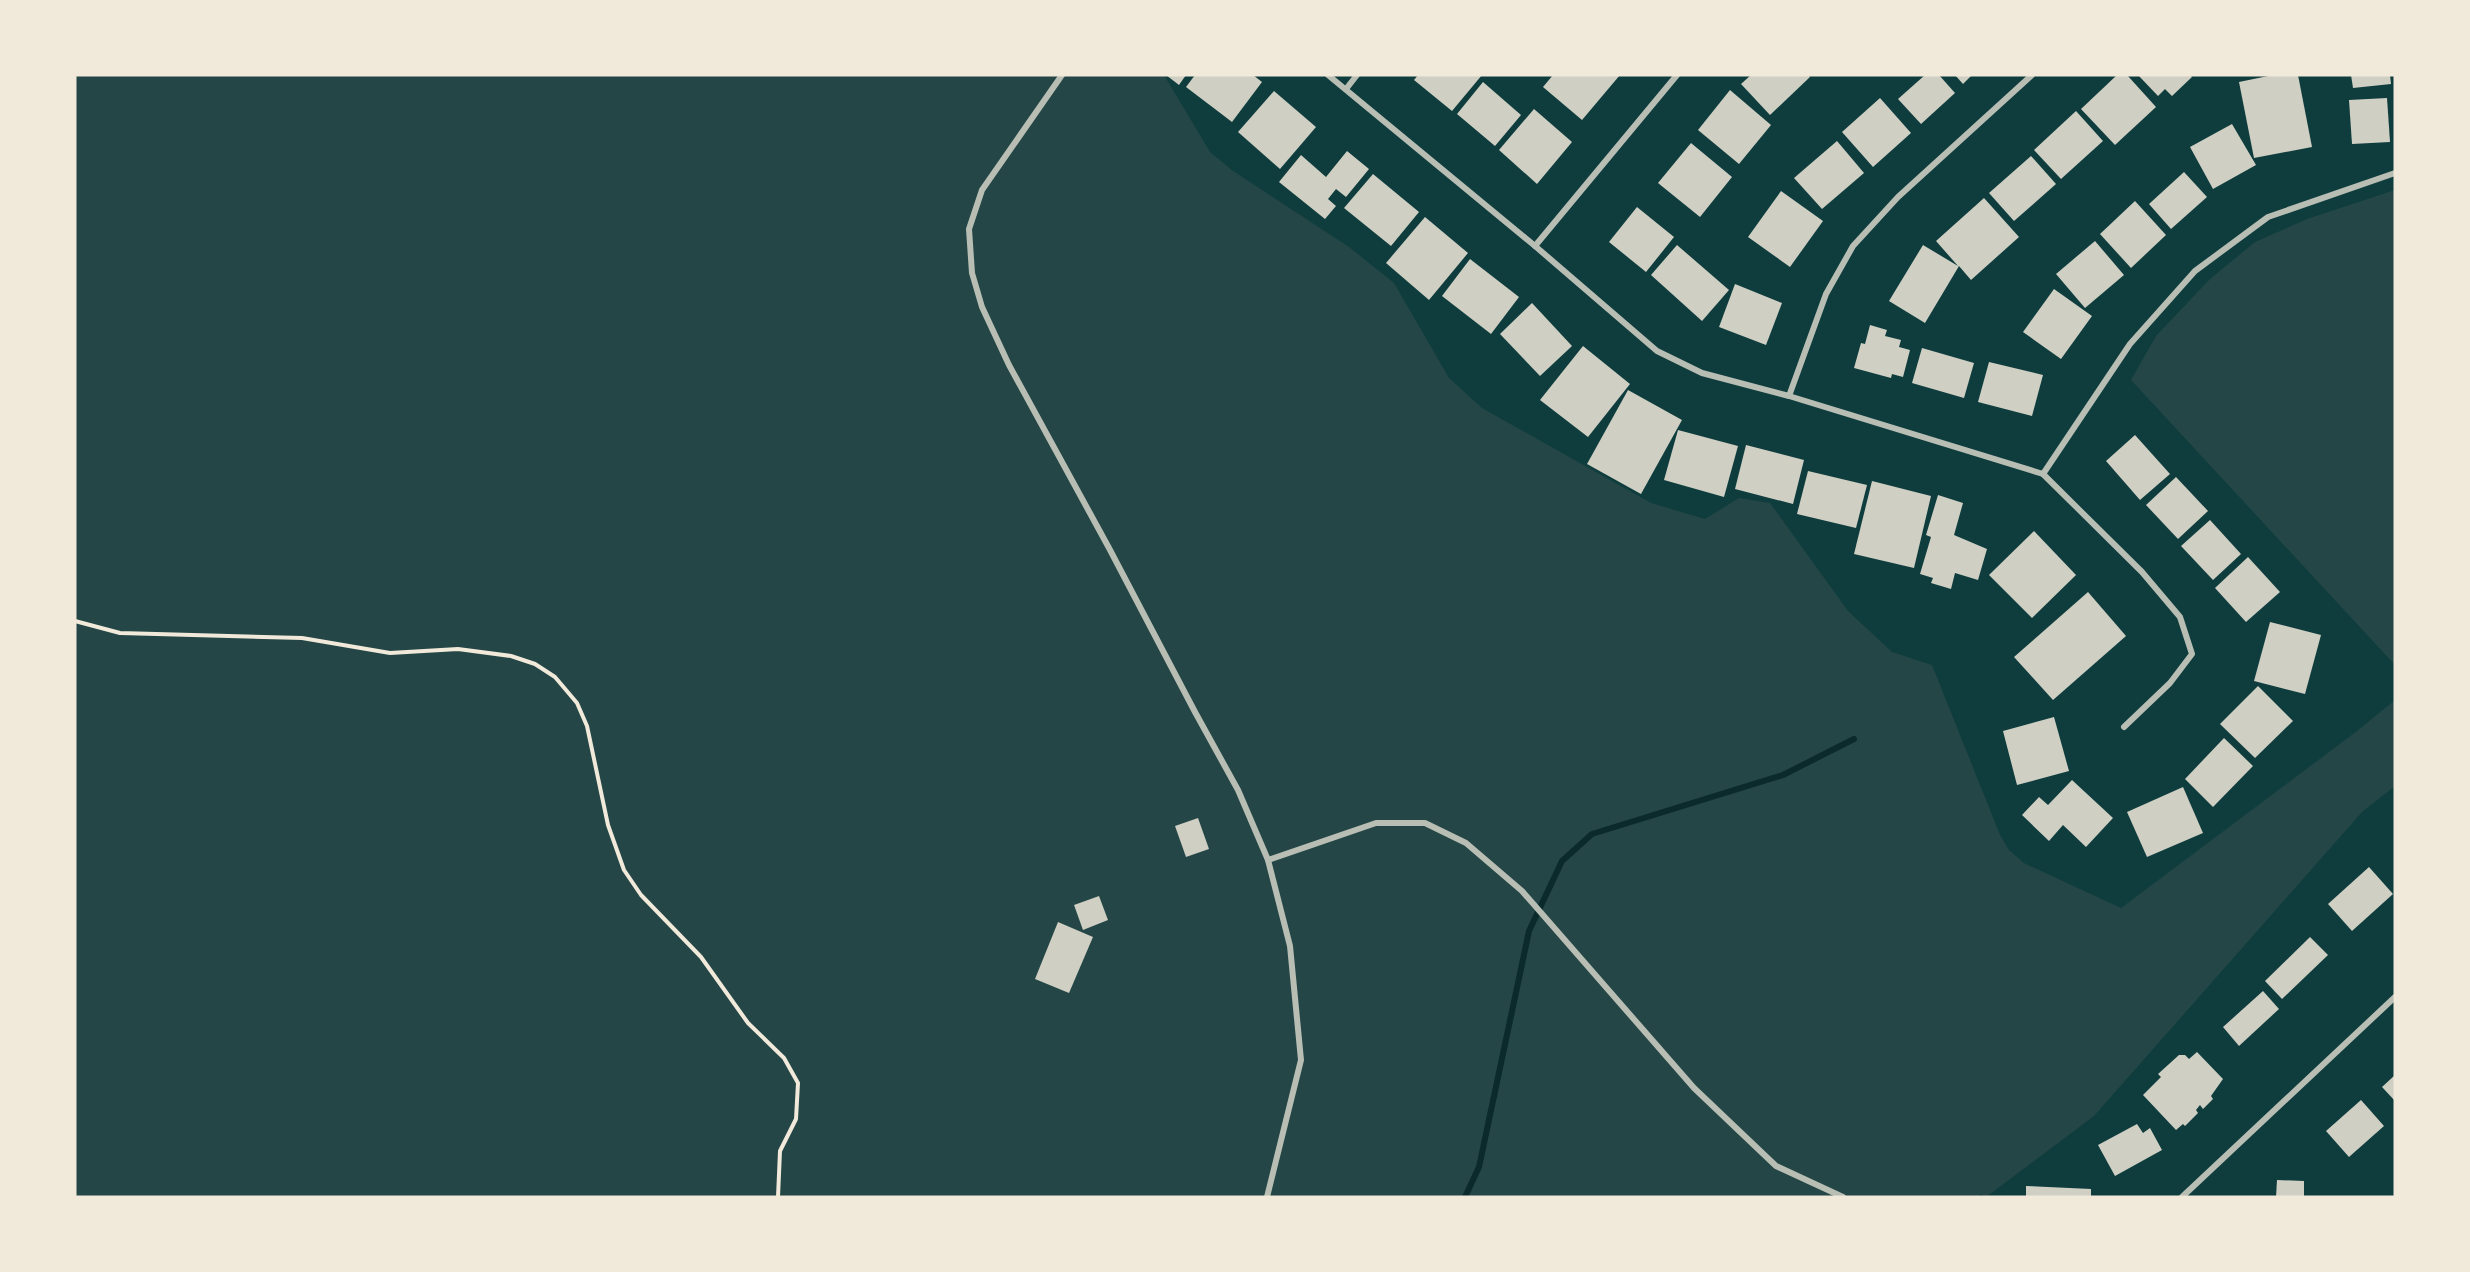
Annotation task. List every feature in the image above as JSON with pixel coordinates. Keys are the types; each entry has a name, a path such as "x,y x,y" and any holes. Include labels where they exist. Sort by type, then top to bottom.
{"street":[{"path":"1062,75 982,190 969,229 972,273 982,307 1009,365 1238,790 1268,860 1290,946 1301,1060 1267,1197"},
{"path":"1328,75 1535,246 1657,351 1702,373 1789,396 2043,474 2142,572 2180,617 2192,654 2170,683 2124,728"},
{"path":"1346,89 1357,75"},
{"path":"1535,246 1677,75"},
{"path":"1789,396 1826,294 1853,246 1898,197 2032,75"},
{"path":"2043,474 2130,344 2195,271 2268,217 2395,173"},
{"path":"1268,860 1376,823 1425,823 1466,843 1522,891 1694,1088 1776,1166 1843,1197"},
{"path":"2182,1197 2395,997"}],"path":[{"path":"75,621 120,633 302,638 390,653 458,649 511,656 535,664 555,678 577,703 587,726 608,825 624,870 641,895 701,957 748,1023 784,1058 798,1083 796,1119 780,1151 778,1197"}],"shaded area":[{"path":"75,75 1164,75 1210,152 1233,171 1349,247 1394,283 1449,378 1482,408 1651,503 1705,519 1739,498 1770,503 1848,611 1892,652 1932,665 2000,835 2009,850 2024,863 2121,908 2395,700 2395,786 2363,811 2094,1116 1986,1197 1980,1194 1979,1197 75,1197"},
{"path":"2395,190 2395,665 2131,380 2156,336 2210,279 2255,242 2307,219"}],"building":[{"path":"1166,75 1186,75 1179,85"},
{"path":"1195,75 1253,75 1262,82 1232,122 1186,87"},
{"path":"1418,75 1482,75 1452,111 1414,80"},
{"path":"1553,75 1620,75 1582,120 1543,87"},
{"path":"1751,75 1808,75 1810,77 1770,115 1741,84"},
{"path":"1925,75 1939,75 1955,93 1921,124 1898,99"},
{"path":"1955,75 1972,75 1963,84"},
{"path":"2117,75 2127,75 2156,107 2115,145 2081,109"},
{"path":"2138,75 2190,75 2192,77 2172,96 2165,89 2158,96"},
{"path":"2273,75 2298,75 2312,147 2254,158 2239,82"},
{"path":"2351,75 2390,75 2391,84 2353,88"},
{"path":"1483,82 1521,115 1495,146 1457,114"},
{"path":"1730,90 1771,125 1739,164 1698,130"},
{"path":"1274,91 1316,127 1280,169 1238,132"},
{"path":"1880,98 1911,133 1873,167 1842,132"},
{"path":"2387,98 2390,142 2352,144 2349,100"},
{"path":"1534,109 1572,142 1537,184 1499,150"},
{"path":"2076,111 2103,141 2061,179 2034,150"},
{"path":"2232,124 2256,165 2213,189 2190,147"},
{"path":"1837,141 1864,173 1822,209 1794,178"},
{"path":"1691,143 1732,177 1700,217 1658,183"},
{"path":"1347,151 1369,169 1346,197 1336,189 1328,199 1336,206 1325,219 1279,182 1301,155 1326,177"},
{"path":"2031,156 2056,184 2014,221 1989,193"},
{"path":"2184,172 2207,197 2171,229 2149,204"},
{"path":"1373,174 1419,212 1391,246 1344,208"},
{"path":"1781,191 1823,221 1790,267 1748,237"},
{"path":"1984,198 2019,237 1971,280 1959,266 1925,323 1889,301 1923,245 1958,266 1936,241"},
{"path":"2135,201 2166,235 2131,268 2100,234"},
{"path":"1637,207 1674,237 1646,272 1609,242"},
{"path":"1425,217 1468,253 1429,300 1386,263"},
{"path":"2095,241 2124,275 2085,308 2056,274"},
{"path":"1677,245 1729,290 1702,321 1651,275"},
{"path":"1470,259 1519,297 1491,334 1442,296"},
{"path":"1735,284 1782,303 1766,345 1719,327"},
{"path":"2054,289 2092,316 2061,359 2023,332"},
{"path":"1532,303 1572,346 1540,376 1500,334"},
{"path":"1870,325 1887,330 1885,336 1901,340 1899,347 1910,350 1903,377 1892,374 1891,378 1854,368 1861,343 1865,344"},
{"path":"1583,346 1630,384 1588,437 1540,400"},
{"path":"1922,348 1974,363 1964,398 1912,383"},
{"path":"1989,362 2043,375 2032,416 1978,402"},
{"path":"1628,390 1682,420 1641,494 1587,464"},
{"path":"1678,430 1738,446 1724,497 1664,480"},
{"path":"2135,435 2170,474 2140,500 2106,461"},
{"path":"1746,445 1804,460 1793,504 1735,489"},
{"path":"1808,471 1867,485 1856,528 1797,514"},
{"path":"2176,477 2208,511 2178,539 2146,505"},
{"path":"1872,481 1931,496 1914,568 1854,554"},
{"path":"1938,495 1963,503 1954,535 1987,549 1978,580 1955,573 1951,589 1931,583 1933,578 1920,574 1931,537 1926,535"},
{"path":"2210,520 2241,554 2213,580 2181,546"},
{"path":"2034,531 2076,575 2032,618 1989,575"},
{"path":"2248,557 2280,592 2246,622 2215,588"},
{"path":"2088,592 2126,636 2053,700 2014,657"},
{"path":"2270,622 2321,635 2305,694 2254,681"},
{"path":"2258,686 2293,721 2255,758 2220,724"},
{"path":"2054,717 2069,771 2017,785 2003,731"},
{"path":"2224,738 2253,766 2213,807 2185,779"},
{"path":"2072,780 2113,818 2086,847 2063,825 2049,841 2022,815 2039,797 2048,805"},
{"path":"2183,787 2203,833 2147,857 2127,812"},
{"path":"1198,818 1209,849 1186,857 1175,826"},
{"path":"2369,867 2393,894 2352,931 2328,904"},
{"path":"1099,896 1108,920 1083,930 1074,905"},
{"path":"1058,922 1093,937 1069,993 1035,979"},
{"path":"2310,937 2328,955 2282,999 2265,981"},
{"path":"2263,991 2279,1009 2239,1046 2223,1027"},
{"path":"2197,1052 2223,1079 2211,1096 2213,1099 2203,1109 2200,1105 2196,1110 2198,1113 2185,1126 2183,1124 2176,1130 2143,1095 2161,1077 2158,1074 2179,1055 2185,1055 2189,1059"},
{"path":"2395,1075 2395,1101 2382,1087"},
{"path":"2361,1100 2384,1126 2349,1157 2326,1131"},
{"path":"2137,1124 2143,1133 2150,1128 2162,1150 2115,1176 2098,1145"},
{"path":"2277,1180 2304,1181 2304,1197 2276,1197"},
{"path":"2026,1186 2091,1189 2091,1197 2026,1197"}],"waterway":[{"path":"1465,1197 1479,1167 1529,931 1562,861 1592,834 1783,775 1854,739"}]}
